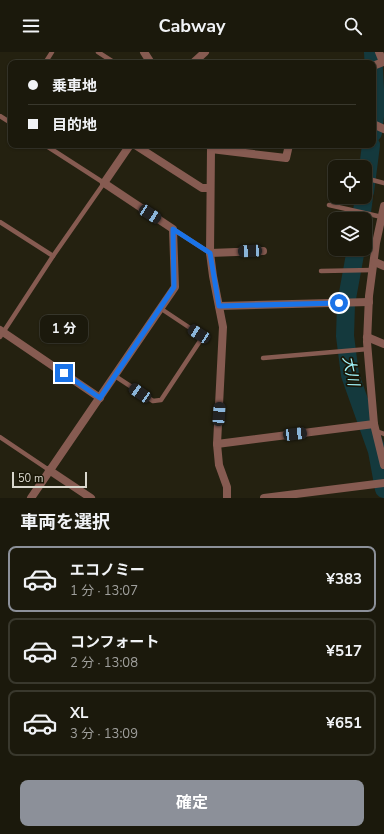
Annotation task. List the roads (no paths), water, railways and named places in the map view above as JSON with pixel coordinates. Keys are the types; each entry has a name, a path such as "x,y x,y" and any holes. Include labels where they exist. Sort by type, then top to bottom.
{"street":[{"path":"196,60 204,52"},
{"path":"376,65 383,62 379,52"},
{"path":"31,498 174,287 173,229 104,183 128,148"},
{"path":"140,148 202,188 210,188"},
{"path":"210,148 210,253 223,327 217,444 219,465 227,487 227,498"},
{"path":"226,148 243,149 286,158 288,148"},
{"path":"384,206 376,243 369,302 367,337 375,428 384,465"},
{"path":"210,253 263,251"},
{"path":"374,266 384,266"},
{"path":"219,306 369,302"},
{"path":"1,333 100,398"},
{"path":"367,337 384,344"},
{"path":"217,444 375,428"},
{"path":"49,470 91,498"},
{"path":"264,498 384,482"}],"lane":[{"path":"98,52 110,60"},
{"path":"1,333 104,183 50,148"},
{"path":"372,180 384,183"},
{"path":"329,205 382,217"},
{"path":"0,222 53,256"},
{"path":"173,229 210,253"},
{"path":"321,271 374,266"},
{"path":"115,376 153,401 161,400 200,341 199,334 160,308"},
{"path":"263,358 368,349"},
{"path":"375,428 384,434"},
{"path":"0,437 49,470"}],"waterway":[{"name":"大川","path":"373,52 373,60"},
{"name":"大川","path":"369,160 371,148"},
{"name":"大川","path":"362,212 363,204"},
{"name":"大川","path":"355,256 346,304 345,336 350,375 377,451 384,489"}]}
